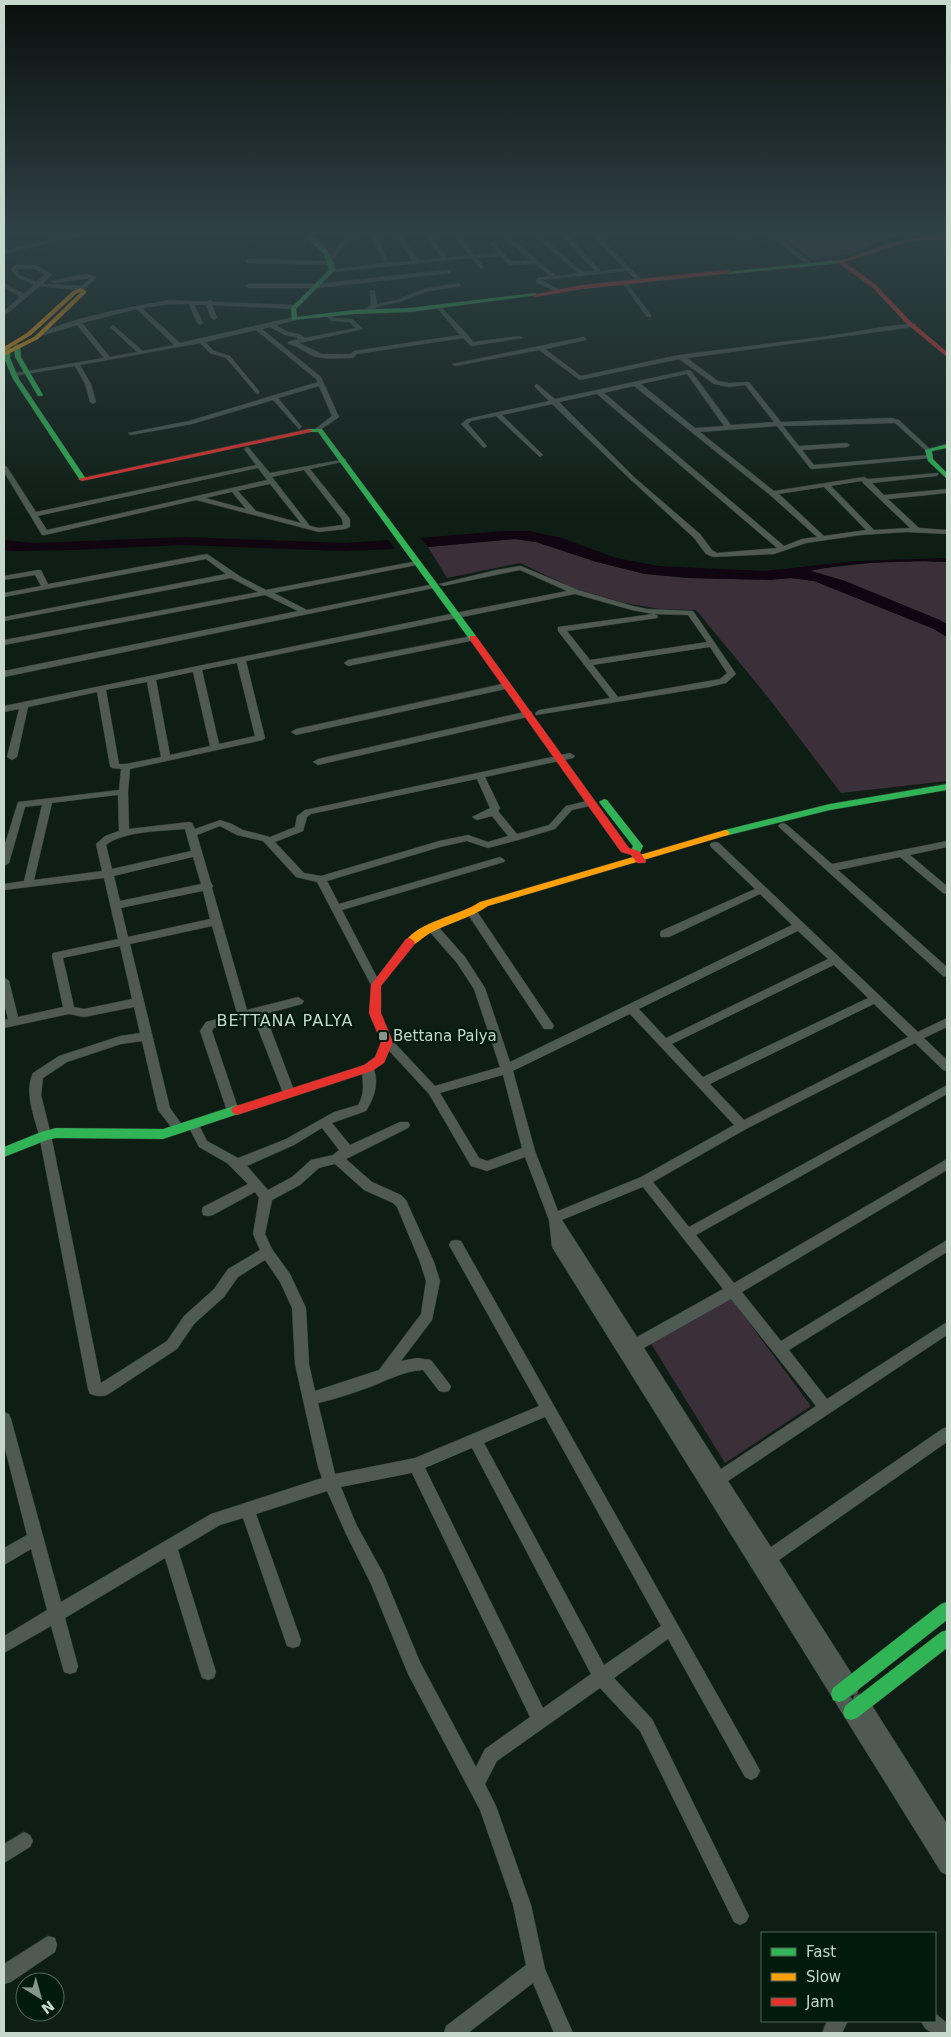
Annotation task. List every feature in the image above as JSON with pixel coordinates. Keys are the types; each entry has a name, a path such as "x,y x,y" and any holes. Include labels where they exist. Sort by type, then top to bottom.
{"street":[{"path":"33,329 10,349 6,358 15,376 86,476"},
{"path":"41,334 46,329"},
{"path":"10,349 56,329"},
{"path":"84,329 109,359"},
{"path":"116,329 142,353"},
{"path":"161,329 179,346"},
{"path":"4,382 15,376 179,346 252,329"},
{"path":"86,476 320,428 336,417 318,378 276,346 258,329"},
{"path":"278,329 286,334 296,334 304,340"},
{"path":"337,329 340,334"},
{"path":"276,346 360,329"},
{"path":"460,329 473,344 520,338"},
{"path":"540,348 580,378 679,357 750,346 818,339 874,329"},
{"path":"917,329 947,355"},
{"path":"294,342 309,353 323,357 353,356 354,353 466,336"},
{"path":"455,364 584,339"},
{"path":"201,341 212,352 228,356 257,392"},
{"path":"10,349 18,357 86,476"},
{"path":"679,357 684,358 720,384 747,383 812,467 929,454 935,448 947,446"},
{"path":"77,364 88,384 93,402"},
{"path":"484,446 464,424 469,420 554,403 689,372 729,428"},
{"path":"131,433 190,423 321,383"},
{"path":"636,384 773,493 822,538"},
{"path":"536,386 587,432 632,478 697,536 709,552 716,555 733,555 783,549 805,541 872,532 916,530 947,532"},
{"path":"599,392 783,549"},
{"path":"275,398 299,427"},
{"path":"498,414 540,455"},
{"path":"694,430 844,420 897,421 929,454 942,476 864,479 773,493"},
{"path":"86,476 299,427 315,425 334,435 406,539 565,757 638,846 639,858"},
{"path":"320,428 406,539 417,563 439,585"},
{"path":"797,448 847,445"},
{"path":"247,450 307,526"},
{"path":"4,467 45,533 234,490 306,468 344,460"},
{"path":"34,515 259,466"},
{"path":"197,498 320,530 340,529 347,525 346,519 306,468"},
{"path":"866,480 916,530"},
{"path":"826,485 872,532"},
{"path":"234,490 253,513"},
{"path":"883,497 947,491"},
{"path":"4,595 207,556 264,593 306,612"},
{"path":"4,643 417,563"},
{"path":"4,674 521,568 575,592 639,610 690,613 732,674 729,678 709,684 534,714 318,762"},
{"path":"4,578 38,572 46,588"},
{"path":"4,619 234,575"},
{"path":"4,709 151,680 460,614 575,592"},
{"path":"616,700 561,629 678,612"},
{"path":"460,614 472,638 507,686 534,714"},
{"path":"348,664 472,638"},
{"path":"589,664 712,644"},
{"path":"101,689 115,766 126,767 252,742 261,737 241,660"},
{"path":"197,670 215,748"},
{"path":"151,680 166,758"},
{"path":"296,732 507,686"},
{"path":"12,757 24,705"},
{"path":"192,833 220,823 230,826 240,833 269,840 300,829 302,816 308,812 565,757"},
{"path":"565,757 591,802 626,850 639,858 715,845 787,825 881,803 947,795"},
{"path":"123,833 125,827 123,792 126,767"},
{"path":"480,776 493,804 494,808 492,811"},
{"path":"376,985 420,933 472,913 484,904 639,858 788,817 861,800 947,787"},
{"path":"4,863 21,804 123,792"},
{"path":"28,884 48,802"},
{"path":"269,840 300,875 321,879 439,844 468,838 488,845 516,838 552,827 569,808 591,802"},
{"path":"477,816 492,811"},
{"path":"492,811 516,838"},
{"path":"243,1015 208,886 189,825 123,833 108,838 101,844 107,874 164,1110 186,1127 203,1144 222,1152 244,1169 261,1191 259,1234 267,1252 285,1278 299,1308 302,1364 325,1467 351,1528 377,1579 414,1668 487,1806 522,1906 536,1969 563,2033"},
{"path":"787,825 947,973"},
{"path":"834,867 947,844"},
{"path":"715,845 947,1067"},
{"path":"4,887 107,874 198,853"},
{"path":"902,853 947,891"},
{"path":"338,908 500,860"},
{"path":"834,867 947,963"},
{"path":"321,879 338,908 376,985 375,1013 387,1042 433,1091 475,1162 479,1165 488,1166 529,1151"},
{"path":"115,906 208,886"},
{"path":"665,934 761,890"},
{"path":"472,913 548,1026"},
{"path":"69,1010 56,956 217,921"},
{"path":"433,1091 507,1069 799,926"},
{"path":"432,927 461,960 479,988 507,1069 529,1151 554,1218 630,1349"},
{"path":"664,1043 835,960"},
{"path":"4,981 9,1023 69,1010 84,1013 138,1002"},
{"path":"702,1083 875,999"},
{"path":"233,1111 206,1031 210,1025 298,1001"},
{"path":"632,1008 742,1126"},
{"path":"256,1012 259,1014 289,1093"},
{"path":"554,1218 644,1181 742,1126 947,1022"},
{"path":"146,1036 120,1040 63,1059 37,1076 35,1095 45,1135 95,1389 102,1390 172,1345 189,1320 219,1293 233,1274 267,1252"},
{"path":"4,1152 45,1135 78,1132 163,1134 368,1068 380,1060 387,1042"},
{"path":"238,1164 290,1142 338,1115 362,1108 369,1098 370,1079 368,1068"},
{"path":"687,1234 947,1089"},
{"path":"325,1121 327,1126 345,1145 342,1155"},
{"path":"208,1212 261,1191 296,1180 315,1164 342,1155 404,1125"},
{"path":"342,1155 368,1186 397,1199 402,1204 427,1262 433,1281 427,1316 384,1374"},
{"path":"630,1349 947,1164"},
{"path":"644,1181 826,1408"},
{"path":"554,1218 557,1243 630,1349 844,1690 947,1840"},
{"path":"456,1245 751,1771"},
{"path":"779,1349 947,1245"},
{"path":"714,1482 947,1328"},
{"path":"310,1399 367,1382 397,1368 426,1364 444,1386"},
{"path":"4,1645 216,1519 332,1482 416,1465 548,1409"},
{"path":"4,1419 70,1666"},
{"path":"764,1561 947,1434"},
{"path":"475,1440 602,1678 646,1725 740,1916"},
{"path":"416,1465 541,1721"},
{"path":"247,1509 293,1640"},
{"path":"4,1557 36,1538"},
{"path":"169,1547 208,1672"},
{"path":"844,1690 947,1610"},
{"path":"476,1784 491,1755 671,1628"},
{"path":"856,1708 947,1638"},
{"path":"856,1708 947,1866"},
{"path":"4,1854 24,1841"},
{"path":"4,1975 48,1945"},
{"path":"453,2033 536,1969"},
{"path":"831,2033 837,2022"},
{"path":"931,2022 945,2033"}],"shaded area":[{"path":"503,531 529,531 562,538 616,558 659,566 764,571 857,561 947,558 947,562 878,562 810,571 845,581 940,620 947,624 947,637 934,629 814,581 791,578 770,580 689,578 645,574 597,562 536,542 515,539 428,547 420,538"},
{"path":"185,537 346,543 388,540 395,549 344,551 182,545 73,550 4,550 4,540 35,543"},
{"path":"514,539 536,542 597,562 645,574 689,578 770,580 791,578 814,581 934,629 947,637 947,781 841,793 767,696 696,610 660,609 625,603 573,588 520,563 447,578 428,547"},
{"path":"947,562 947,624 845,581 808,570 871,563"},
{"path":"730,1297 811,1406 725,1463 650,1342"}],"traffic: fast":[{"path":"17,346 18,357 40,395"},
{"path":"8,347 7,358 16,379 82,479"},
{"path":"309,431 320,430 473,638"},
{"path":"947,446 928,450 930,460 947,477"},
{"path":"725,833 830,807 947,787"},
{"path":"604,802 638,846 635,853"},
{"path":"4,1152 45,1135 56,1133 163,1134 237,1110"},
{"path":"839,1694 947,1610"},
{"path":"851,1712 947,1638"}],"traffic: slow":[{"path":"4,349 34,329"},
{"path":"4,354 36,338 45,329"},
{"path":"410,942 426,930 475,910 484,904 725,833"}],"traffic: jam":[{"path":"916,329 947,355"},
{"path":"82,479 309,431"},
{"path":"473,638 625,850 635,853 641,861"},
{"path":"237,1110 368,1068 380,1060 387,1042 375,1013 376,985 410,942"}],"place":[{"name":"Bettana Palya","path":"383,1036"}],"district":[{"name":"BETTANA PALYA","path":"285,1020"}]}
